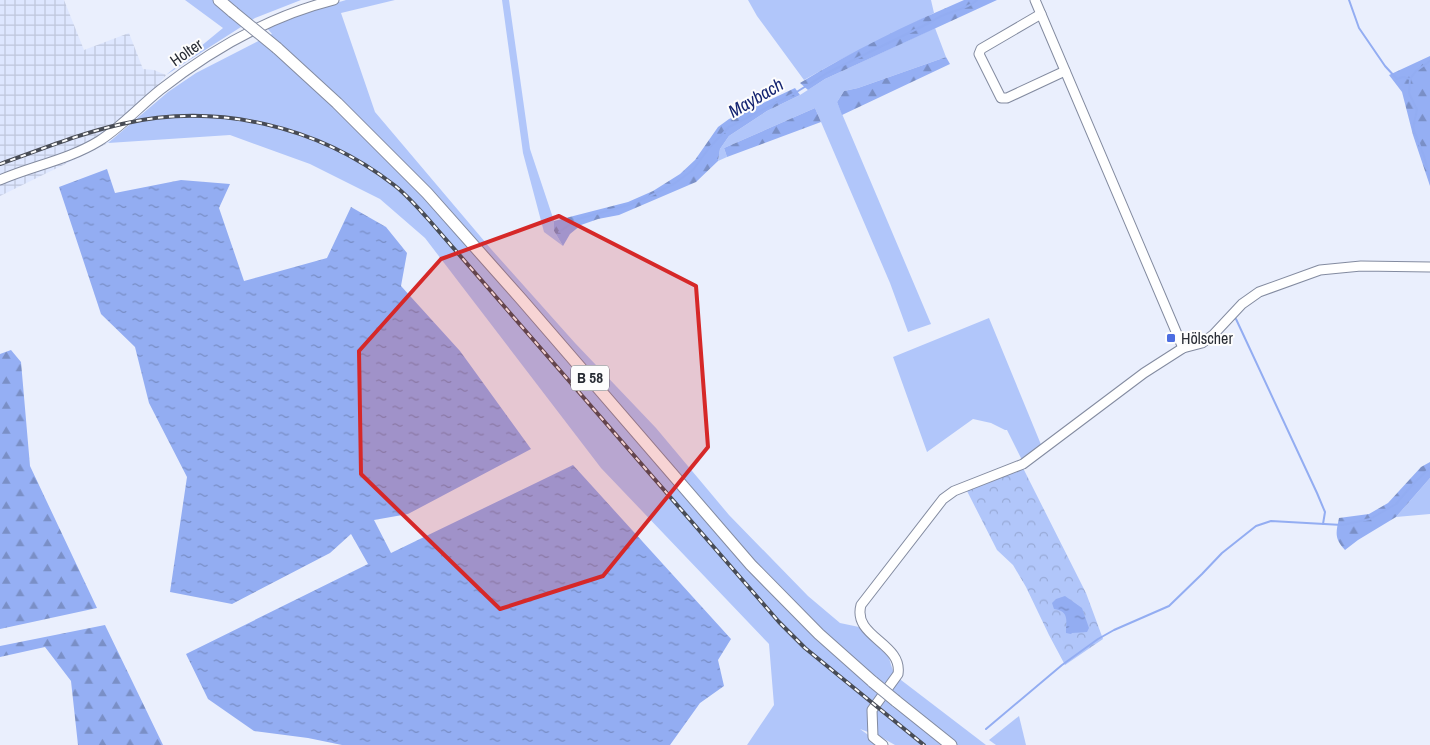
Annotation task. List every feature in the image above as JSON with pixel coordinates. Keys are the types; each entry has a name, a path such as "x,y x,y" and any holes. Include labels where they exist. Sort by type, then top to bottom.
{"main road":[{"name":"B 58","path":"218,0 277,48 338,103 427,193 751,565 819,634 873,682 951,745"}],"street":[{"name":"Holter","path":"0,180 71,155 101,140 206,55 269,23 334,0"},
{"path":"1035,0 1183,348"},
{"path":"1041,14 981,49 980,54 1001,98 1007,98 1065,72"},
{"path":"883,745 873,737 872,710 898,674 898,670 893,654 864,627 859,613 861,605 943,499 954,491 1023,464 1144,373 1183,348 1208,339 1242,304 1260,292 1305,274 1342,266 1430,266"}],"highlighted area":[{"path":"559,216 696,286 708,447 603,576 500,609 361,474 359,351 441,259"}],"shaded area":[{"path":"0,0 64,0 84,50 129,33 143,69 154,70 166,75 108,143 0,196"}],"green space":[{"path":"185,0 301,0 255,18 166,75 223,28"},
{"path":"346,0 395,0 341,13 375,112 491,249 575,343 656,428 729,515 808,596 840,623 859,627 888,655 893,671 901,680 986,745 895,745 879,736 860,729 882,745 747,745 774,705 769,644 601,468 425,238 380,199 310,164 230,135 108,143 168,92 196,73 272,34 267,28 306,12"},
{"path":"502,0 509,0 530,149 554,221 554,231 563,246 544,232 523,153"},
{"path":"748,0 931,0 934,13 804,80 757,16"},
{"path":"964,0 997,0 825,79 808,90 800,83 880,38"},
{"path":"935,28 946,57 858,88 844,91 837,102 931,324 908,332 890,283 815,108 724,148 727,157 718,161 720,149 729,136 767,111 800,95 825,79"},
{"path":"1430,56 1430,186 1413,135 1402,92 1389,75"},
{"path":"946,57 950,64 842,115 837,102 844,91 858,88"},
{"path":"795,88 800,95 767,111 729,136 720,149 718,161 696,182 619,215 581,225 570,234 563,246 554,231 554,221 628,202 653,191 680,174 695,160 718,127 729,119"},
{"path":"815,108 821,122 727,157 724,148"},
{"path":"989,318 1042,447 1022,460 1007,430 991,423 973,419 927,452 893,357"},
{"path":"11,350 21,362 30,466 97,608 0,629 0,354"},
{"path":"1430,462 1430,478 1396,517 1345,550 1339,542 1337,535 1339,518 1369,514 1388,503 1421,467"},
{"path":"1023,468 1086,593 1103,639 1065,665 1026,587 1013,565 997,550 967,491"},
{"path":"1430,478 1430,514 1396,517"},
{"path":"105,625 163,745 78,745 71,681 45,647 0,657 0,646"},
{"path":"1019,716 1026,745 996,745 989,740"}],"water":[{"path":"107,169 115,193 181,180 230,184 219,208 244,281 327,258 351,207 386,227 407,253 401,286 460,351 531,449 408,514 374,520 391,553 573,465 731,639 718,660 724,686 700,703 670,745 342,745 308,738 254,731 208,699 186,654 368,564 351,534 330,553 232,604 170,592 187,477 149,403 135,347 101,314 59,187"},
{"path":"1065,596 1082,608 1089,628 1087,632 1066,633 1065,615 1063,612 1054,609 1052,603 1056,599"}],"waterway":[{"name":"Maybach","path":"559,232 578,219 632,204 675,183 693,170 709,148 729,127 795,93 827,73 943,15 967,7 977,0"},
{"name":"Maybach","path":"1349,0 1359,28 1385,66 1397,79 1403,77 1410,79 1409,93 1417,110 1413,128 1424,156 1430,179"},
{"path":"1410,79 1416,71 1430,61"},
{"path":"1236,319 1317,493 1325,512 1323,524"},
{"path":"986,729 1062,665 1098,639 1169,606 1222,553 1256,526 1271,521 1342,525 1370,519 1396,504 1430,468"}],"railway":[{"path":"0,164 91,132 122,124 158,118 194,116 230,118 265,124 300,134 333,147 364,165 399,189 429,220 779,622 805,648 924,745"}],"place":[{"name":"Hölscher","path":"1171,338"}]}
